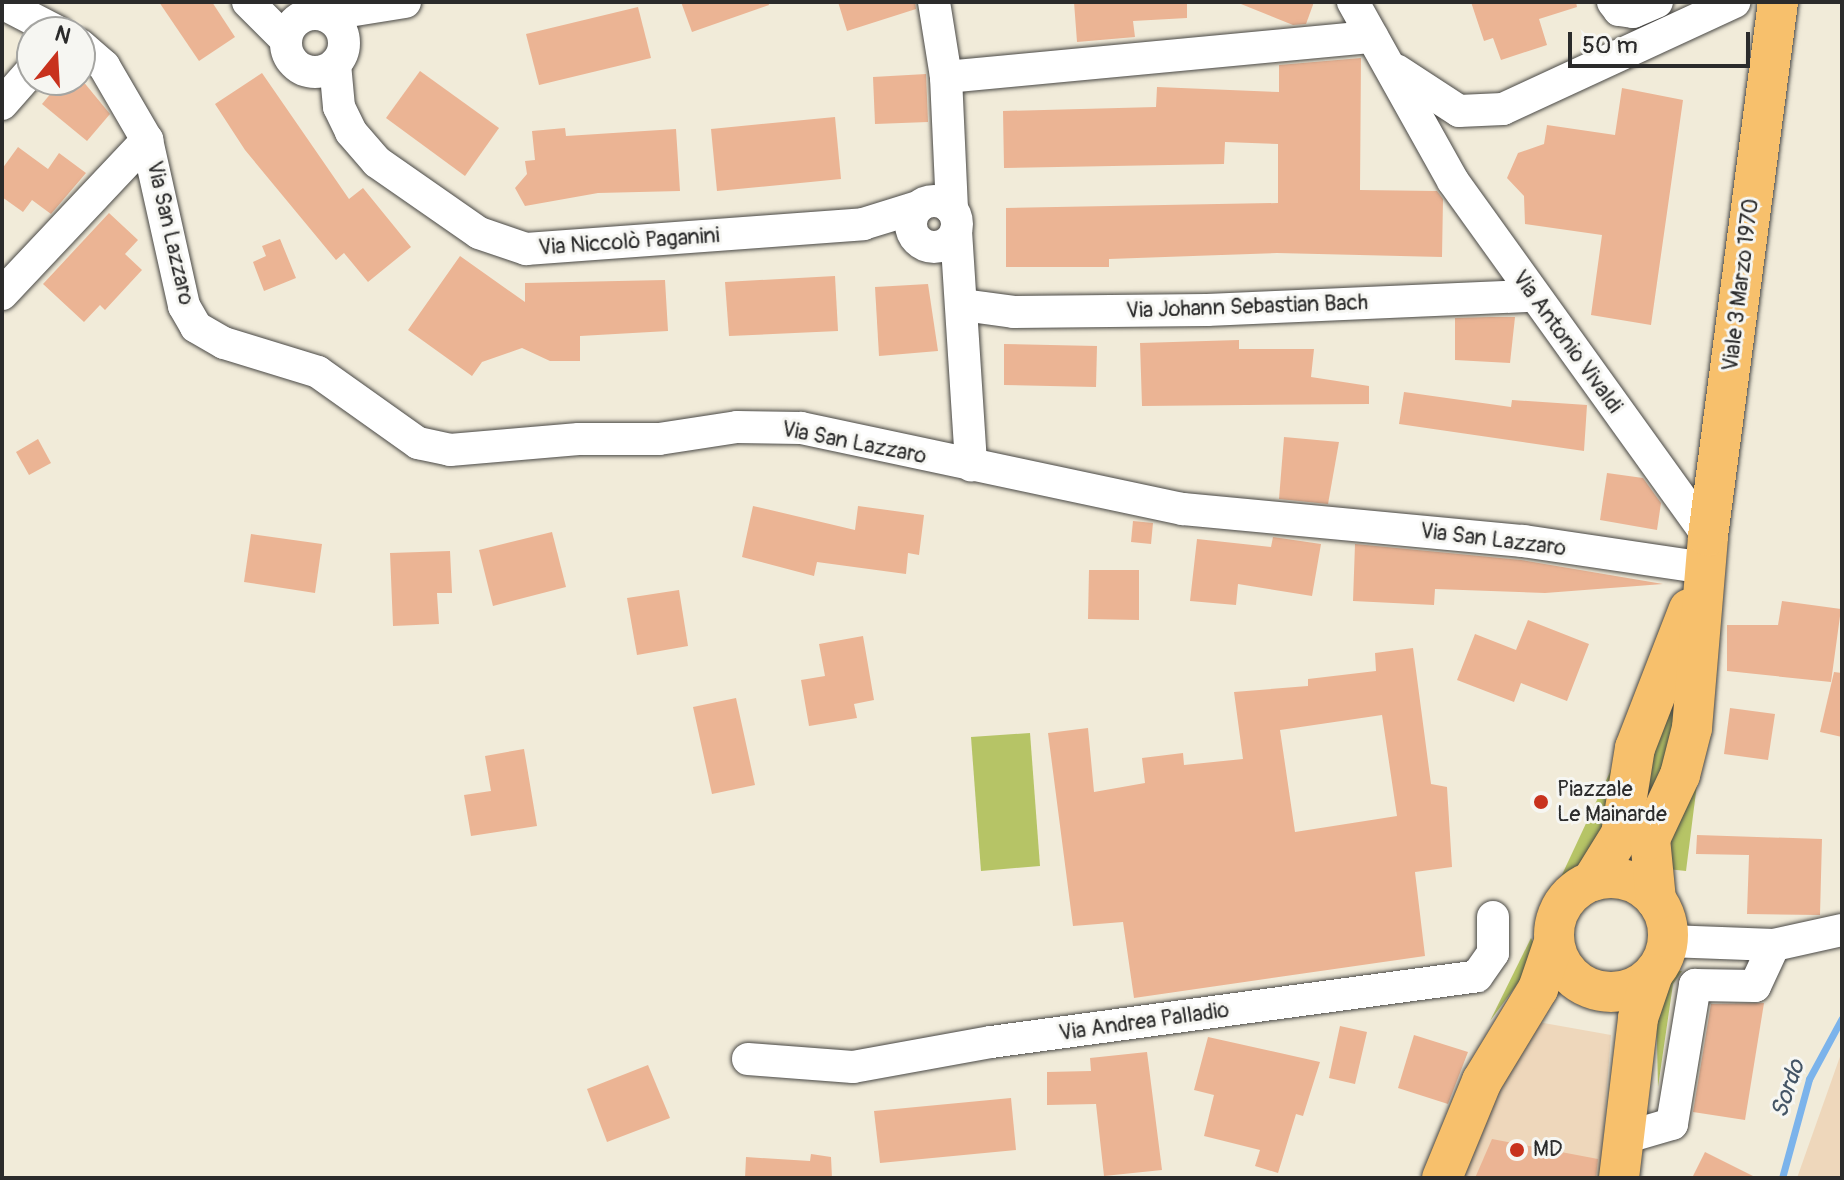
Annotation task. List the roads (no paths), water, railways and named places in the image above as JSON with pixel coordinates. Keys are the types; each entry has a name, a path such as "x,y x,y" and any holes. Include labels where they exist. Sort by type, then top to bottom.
{"main road":[{"name":"Viale 3 Marzo 1970","path":"1656,900 1650,839 1688,751 1707,552 1776,2"},
{"name":"Viale 3 Marzo 1970","path":"1592,881 1621,834 1635,748 1707,552"},
{"path":"1442,1178 1482,1081 1538,989 1554,942 1562,905 1592,881 1627,880 1656,900 1660,957 1638,1018 1619,1178"},
{"path":"1554,942 1570,975 1585,986 1621,991 1660,957"}],"street":[{"path":"248,2 285,39 297,66 316,72 339,58 399,4"},
{"path":"934,2 946,77 951,146 936,220 950,273 963,305 971,466"},
{"name":"Via Antonio Vivaldi","path":"1353,2 1433,143 1531,296 1707,552"},
{"path":"1613,2 1619,10 1633,12 1657,2"},
{"path":"1433,143 1444,119 1459,111 1503,109 1735,2"},
{"path":"2,3 27,16"},
{"path":"285,39 299,18 311,10 399,4"},
{"path":"311,10 343,33 339,58"},
{"path":"946,77 1380,50 1459,111"},
{"name":"Via Niccolò Paganini","path":"339,58 339,107 351,132 377,162 479,233 526,249 936,220"},
{"name":"Via San Lazzaro","path":"96,59 104,66 147,140 184,306 196,327 224,343 318,372 418,443 483,449 579,439 659,439 737,427 801,428 971,466 1184,500 1523,541 1707,552"},
{"path":"2,104 16,88"},
{"path":"2,294 147,140"},
{"name":"Via Johann Sebastian Bach","path":"963,305 1014,312 1207,310 1531,296"},
{"name":"Via Andrea Palladio","path":"748,1059 853,1067 991,1042 1477,976 1493,953 1493,917"},
{"path":"1660,957 1774,945 1842,930"},
{"path":"1624,1138 1672,1124 1695,985 1755,986 1774,945"}],"waterway":[{"name":"Sordo","path":"1782,1178 1809,1079 1842,1018"}],"place":[{"name":"Piazzale Le Mainarde","path":"1541,802"},
{"name":"MD","path":"1517,1150"}]}
